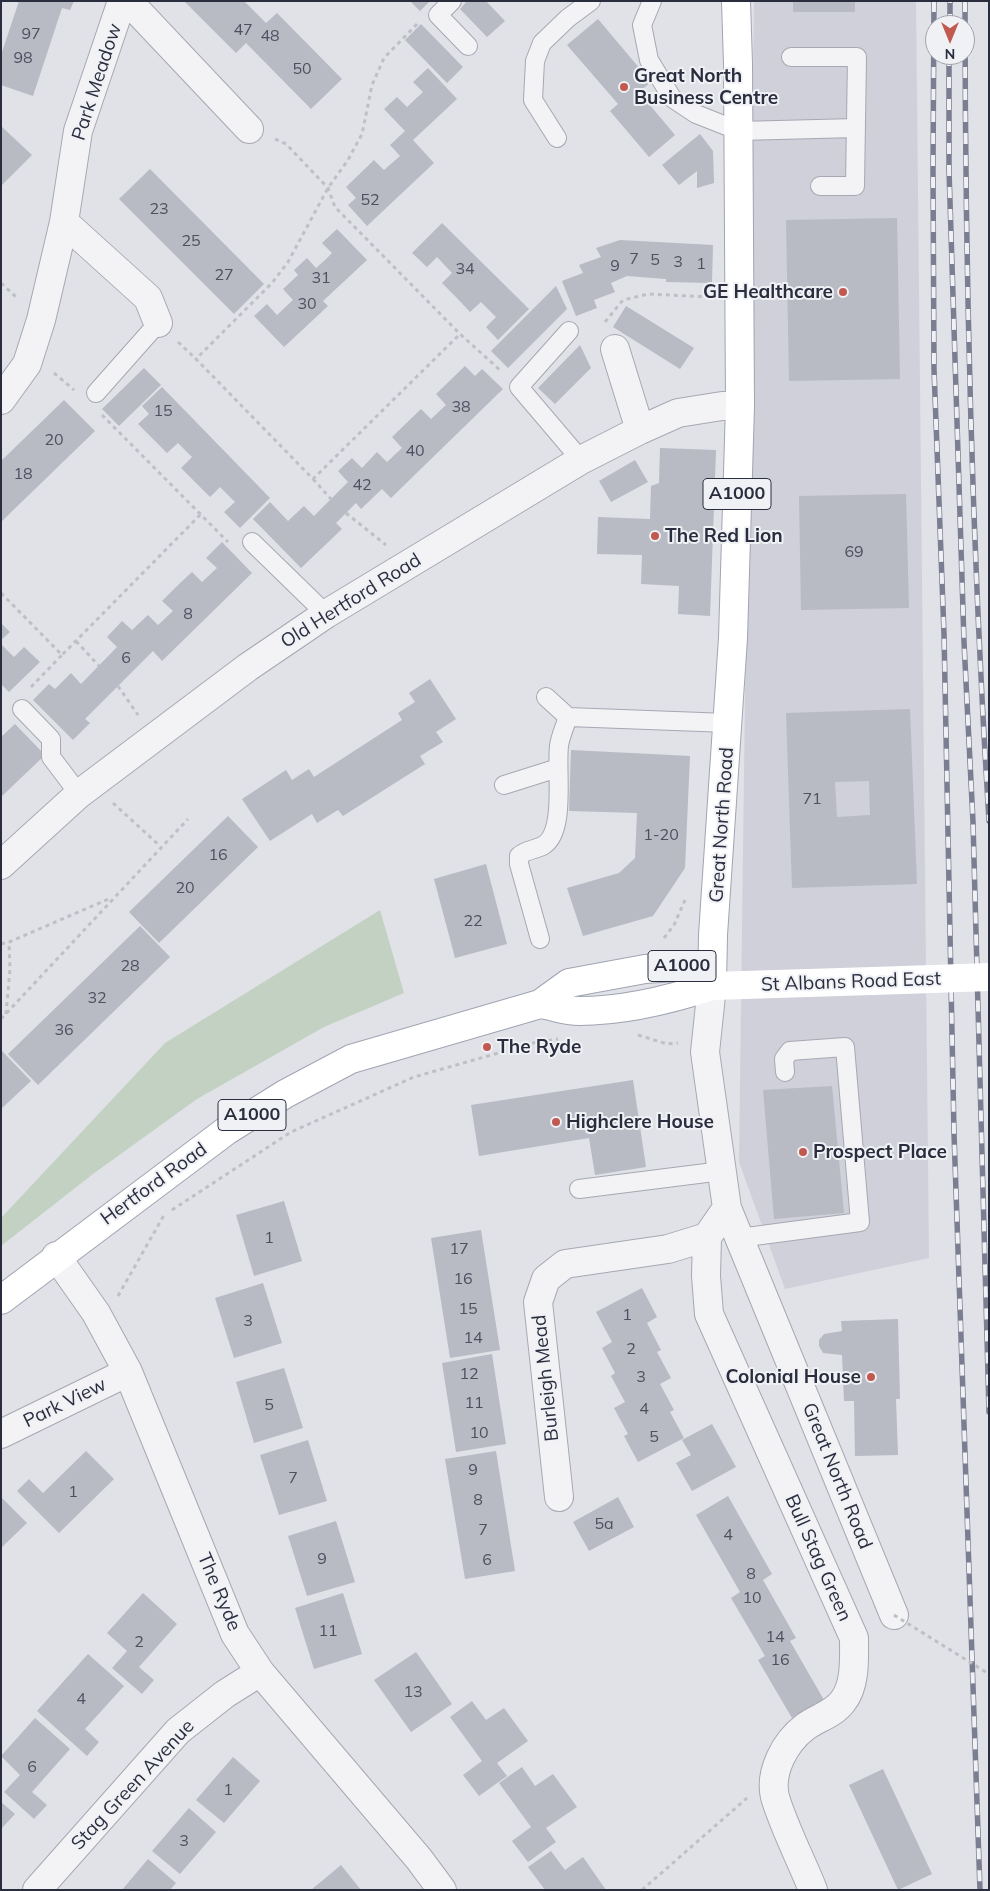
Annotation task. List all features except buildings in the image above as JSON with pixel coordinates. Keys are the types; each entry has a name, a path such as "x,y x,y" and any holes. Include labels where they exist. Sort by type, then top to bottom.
{"main road":[{"name":"Great North Road","path":"712,986 713,935 728,723 740,406 739,131 736,1"},
{"name":"Hertford Road","path":"1,1300 56,1256 226,1130 285,1094 351,1059 540,1004 569,983 644,969 689,966 712,986"},
{"name":"St Albans Road East","path":"712,986 989,977"}],"street":[{"name":"Park Meadow","path":"1,400 26,364 41,320 64,222 78,131 122,1"},
{"name":"Park Meadow","path":"128,1 249,129"},
{"path":"64,222 148,298 158,323"},
{"path":"615,349 640,430"},
{"name":"Old Hertford Road","path":"1,865 86,789 248,667 326,614 581,460 640,430 678,413 722,406 740,406"},
{"name":"Great North Road","path":"712,986 705,1052 727,1208 894,1615"},
{"path":"707,1237 727,1208"},
{"name":"Burleigh Mead","path":"558,1497 538,1302 546,1279 565,1264 668,1249 707,1237"},
{"name":"Bull Stag Green","path":"707,1237 706,1276 710,1314 854,1638 854,1672 844,1701 825,1716 804,1727 783,1752 774,1775 775,1796 813,1890"},
{"name":"The Ryde","path":"56,1256 96,1313 128,1372 235,1634 260,1672 412,1851 442,1890"},
{"name":"Park View","path":"1,1434 128,1372"},
{"name":"Stag Green Avenue","path":"37,1890 178,1730 225,1694 260,1672"}],"lane":[{"path":"452,1 438,15 468,46"},
{"path":"557,138 533,100 535,61 542,43 568,18 591,1"},
{"path":"652,1 642,26 649,60 672,98 696,114 739,131 856,128"},
{"path":"791,57 856,57 855,186 820,186"},
{"path":"96,393 158,323"},
{"path":"569,331 518,386 581,460"},
{"path":"252,542 326,614"},
{"path":"546,697 568,717 728,723"},
{"path":"22,709 51,739 51,757 86,789"},
{"path":"540,939 519,864 519,856 526,850 544,845 553,833 557,818 559,745 568,717"},
{"path":"504,785 558,768"},
{"path":"739,1238 860,1222 845,1047 790,1051 784,1059 785,1072"},
{"path":"579,1189 722,1171"}],"path":[{"path":"332,498 196,359 272,283 302,240 328,188 348,160 362,134 372,85 384,58 419,23 438,15"},
{"path":"249,129 286,144 328,188 335,207 460,334 518,386"},
{"path":"615,349 605,322 623,300 648,294 713,297"},
{"path":"313,479 460,334"},
{"path":"114,427 228,542 252,542"},
{"path":"346,513 410,564"},
{"path":"22,709 20,697 201,514"},
{"path":"1,593 62,655"},
{"path":"76,640 99,666"},
{"path":"118,686 154,738"},
{"path":"86,789 160,846"},
{"path":"1,1020 160,846 188,819"},
{"path":"658,940 665,937 674,925 687,895"},
{"path":"1,944 114,897"},
{"path":"6,1014 10,969 9,942"},
{"path":"636,1035 667,1044"},
{"path":"116,1301 163,1216 291,1132 414,1077 536,1042 563,1038"},
{"path":"894,1615 989,1674"},
{"path":"642,1890 774,1775"}],"shaded area":[{"path":"754,1 916,1 929,1258 785,1289 739,1162"}],"green space":[{"path":"380,910 404,993 324,1027 197,1099 93,1174 1,1246 1,1218 165,1043"}],"railway":[{"path":"934,1 934,369 944,634 954,1133 980,1890"},
{"path":"950,1 950,15"},
{"path":"965,1 968,309 978,616 989,821"},
{"path":"949,65 949,170 964,642 973,822 989,1412"}],"place":[{"name":"Great North Business Centre","path":"624,87"},
{"name":"GE Healthcare","path":"843,292"},
{"name":"The Red Lion","path":"655,536"},
{"name":"The Ryde","path":"487,1047"},
{"name":"Highclere House","path":"556,1122"},
{"name":"Prospect Place","path":"803,1152"},
{"name":"Colonial House","path":"871,1377"}]}
